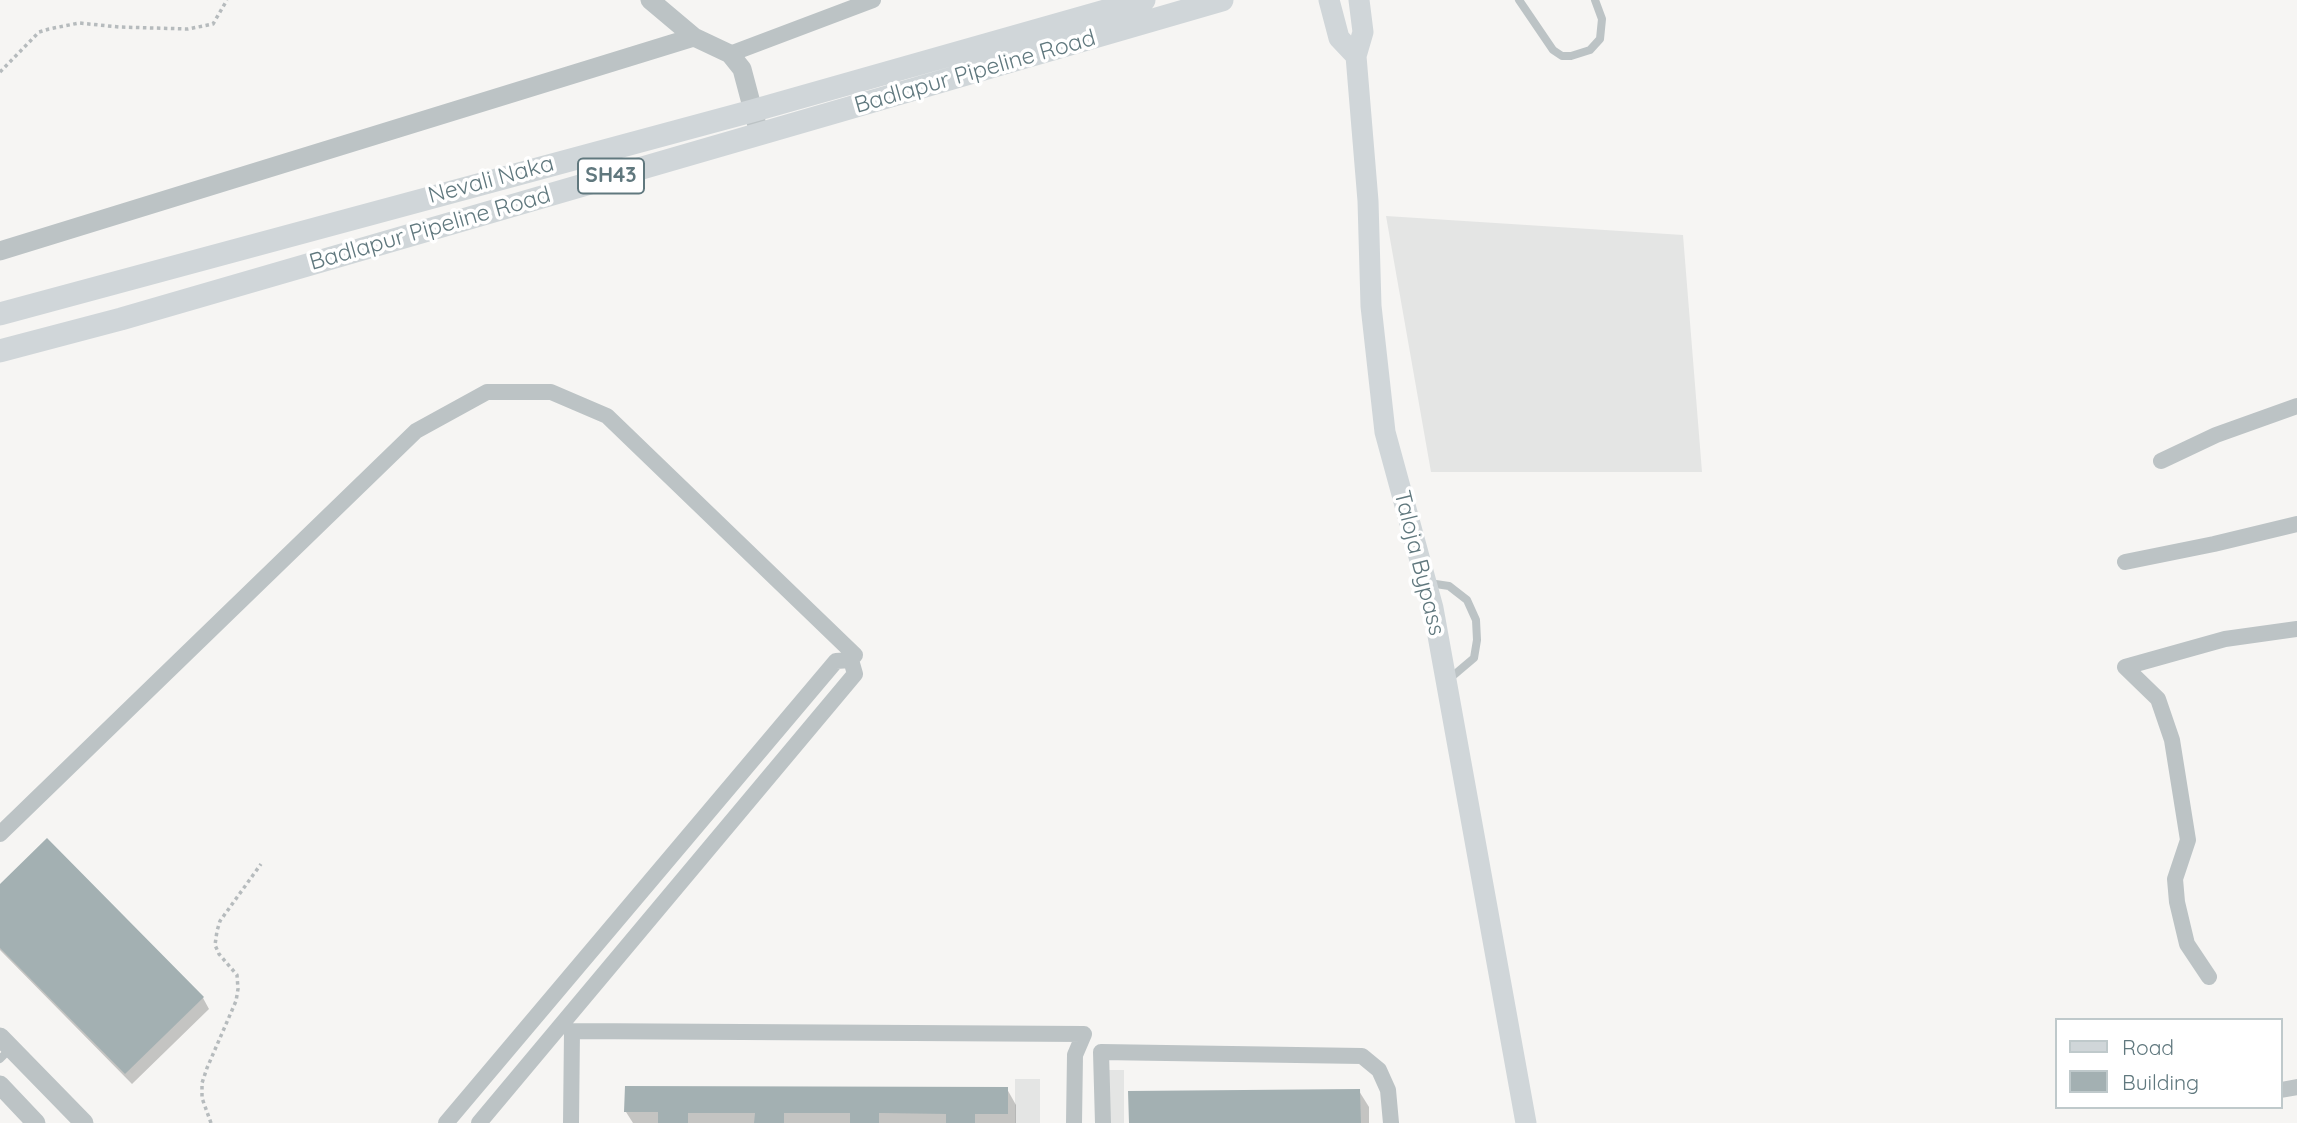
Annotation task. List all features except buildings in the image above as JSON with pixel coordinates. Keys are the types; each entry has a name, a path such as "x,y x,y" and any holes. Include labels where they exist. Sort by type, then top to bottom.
{"main road":[{"name":"Nevali Naka","path":"0,314 562,160 752,111 1144,0"},
{"name":"Badlapur Pipeline Road","path":"0,351 121,320 1222,0"},
{"path":"1329,0 1339,38 1356,56"},
{"name":"Taloja Bypass","path":"1359,0 1363,32 1356,56 1368,201 1371,306 1385,432 1426,582 1527,1123"}],"street":[{"path":"650,0 694,37 730,54 742,69 759,133"},
{"path":"730,54 873,0"},
{"path":"0,251 694,37"},
{"path":"0,834 416,431 487,392 551,392 607,416 855,655 851,660 836,661 446,1123"},
{"path":"2161,461 2216,435 2297,407"},
{"path":"2125,562 2214,544 2297,523"},
{"path":"2209,977 2187,944 2177,902 2175,879 2188,840 2172,740 2158,699 2125,667 2225,639 2297,629"},
{"path":"479,1123 855,674 851,660"},
{"path":"566,1123 572,1031 1084,1034 1101,1052 1103,1123"},
{"path":"1074,1123 1075,1055 1084,1034"},
{"path":"4,1048 84,1123"},
{"path":"1101,1052 1362,1056 1379,1070 1388,1090 1391,1123"},
{"path":"0,1085 36,1123"}],"lane":[{"path":"1519,0 1553,50 1562,56 1571,56 1590,50 1600,39 1602,19 1595,0"},
{"path":"1426,582 1448,586 1468,600 1476,620 1474,658 1446,681"}],"path":[{"path":"0,72 39,32 79,23 188,29 213,24 227,0"},
{"path":"211,1123 202,1098 202,1083 236,1001 238,989 237,975 215,945 217,931 220,921 261,864"}],"shaded area":[{"path":"1386,216 1683,235 1702,472 1431,472"},
{"path":"1098,1070 1124,1070 1124,1123 1097,1123"},
{"path":"1015,1079 1040,1079 1040,1123 1015,1123"}]}
